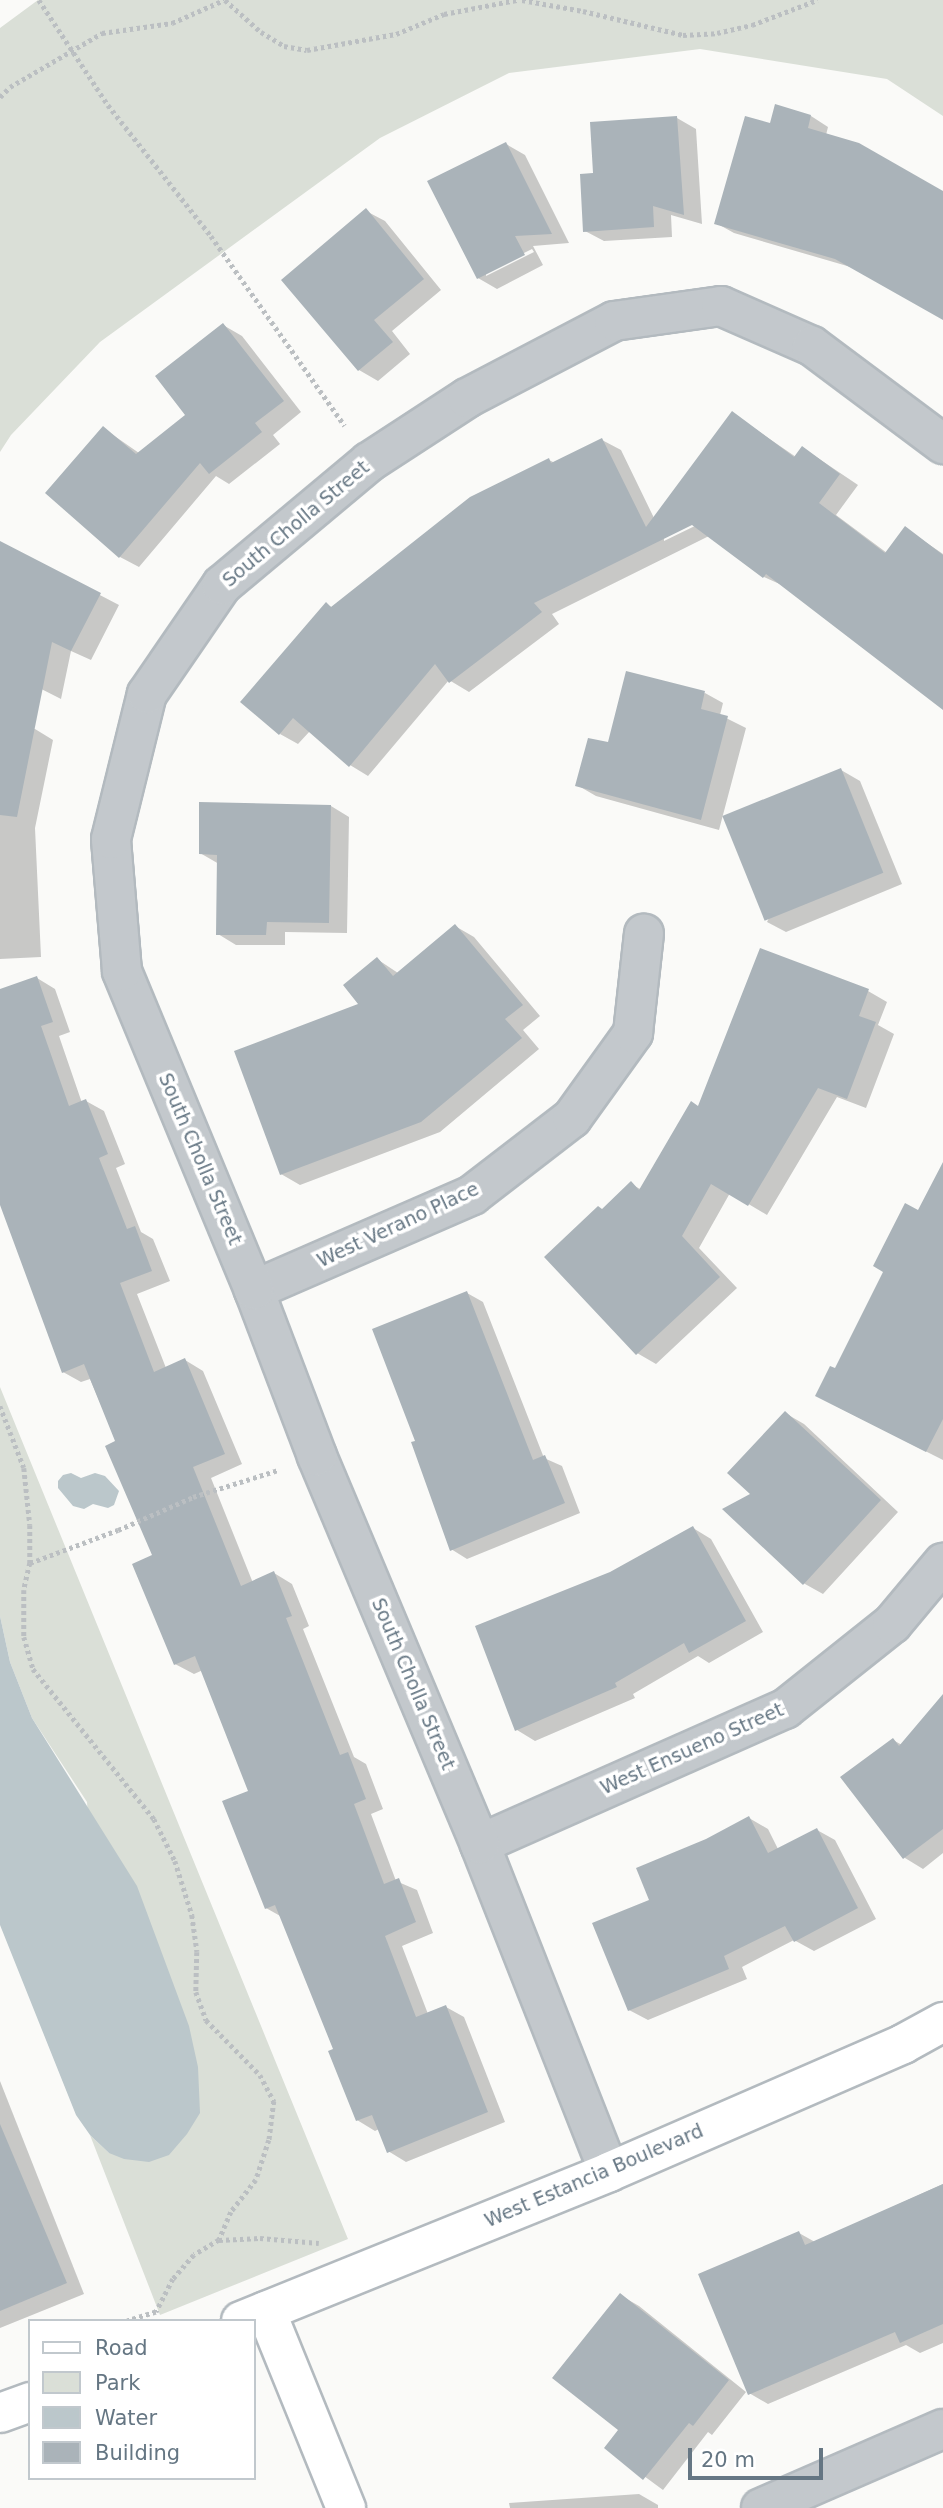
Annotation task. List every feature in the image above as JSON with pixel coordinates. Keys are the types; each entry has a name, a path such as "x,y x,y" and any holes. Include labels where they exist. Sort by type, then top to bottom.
{"street":[{"name":"South Cholla Street","path":"609,2172 480,1844 317,1456 254,1290 122,971 111,839 147,694 222,585 369,462 467,398 614,321 721,306 812,346 943,444"},
{"name":"West Verano Place","path":"254,1290 472,1195 572,1118 633,1033 644,934"},
{"name":"West Ensueno Street","path":"480,1844 785,1709 892,1624 943,1563"},
{"name":"West Estancia Boulevard","path":"253,2316 609,2172 903,2044 943,2022"},
{"path":"256,2322 346,2508"},
{"path":"0,2413 28,2403"},
{"path":"761,2508 943,2428"}],"path":[{"path":"38,0 108,105 211,236 369,462"},
{"path":"0,97 10,87 102,33 172,23 225,0 261,32 284,46 307,50 396,34 444,13 520,0 583,11 683,35 717,33 752,25 817,0"},
{"path":"0,1406 24,1468 30,1525 30,1563 24,1590 24,1637 33,1669 154,1819 175,1861 192,1915 197,1952 197,1992 206,2020 260,2075 274,2101 269,2140 256,2180 231,2212 219,2240"},
{"path":"30,1563 118,1530 193,1497 317,1456"},
{"path":"133,2319 156,2312 173,2279 194,2255 219,2240 308,2240 327,2245"}],"green space":[{"path":"38,0 943,0 943,116 887,79 700,49 509,73 380,138 100,342 11,435 0,452 0,28"},
{"path":"0,1387 348,2239 160,2315 90,2135 109,2153 87,1802 32,1718 10,1662 0,1616"}],"water":[{"path":"71,1473 81,1478 95,1473 105,1476 119,1491 114,1505 108,1508 93,1504 84,1509 73,1506 58,1488 58,1481 63,1475"},
{"path":"0,1616 10,1662 32,1718 137,1886 189,2026 198,2067 200,2113 169,2155 149,2162 124,2159 109,2153 90,2135 76,2115 0,1925"}],"building":[{"path":"775,104 811,115 808,128 859,143 943,191 943,320 835,259 714,224 745,116 770,123"},
{"path":"677,116 684,215 653,206 654,227 583,232 580,174 593,173 590,122"},
{"path":"506,142 552,234 515,236 525,255 477,279 427,181"},
{"path":"366,208 424,279 374,320 393,342 358,371 281,280"},
{"path":"223,323 284,401 255,423 262,432 209,474 200,463 119,558 45,493 103,426 136,454 185,415 155,376"},
{"path":"732,411 794,457 802,446 840,474 819,503 885,553 905,526 943,555 943,710 766,574 763,578 692,525 534,603 542,612 449,683 435,664 349,767 293,718 279,735 240,702 326,602 331,607 470,497 549,458 551,463 602,438 646,527"},
{"path":"0,541 101,593 71,651 52,642 17,817 0,815"},
{"path":"626,671 705,691 701,709 728,716 701,820 575,786 588,738 608,742"},
{"path":"841,768 883,873 765,921 722,816"},
{"path":"199,802 331,805 329,923 267,922 266,935 216,935 217,855 199,854"},
{"path":"455,924 523,1005 505,1019 522,1038 421,1122 280,1175 234,1051 358,1004 343,985 377,957 393,976"},
{"path":"760,948 869,989 859,1016 876,1022 847,1099 818,1088 748,1206 711,1184 682,1236 720,1277 636,1355 544,1257 598,1206 602,1209 631,1181 639,1190 691,1101 698,1106"},
{"path":"37,976 53,1022 41,1026 69,1106 86,1099 108,1154 99,1158 127,1229 135,1226 152,1271 120,1283 154,1372 185,1358 225,1454 193,1467 241,1586 274,1571 292,1616 286,1618 340,1755 348,1752 366,1799 354,1804 384,1884 399,1878 416,1922 385,1936 416,2017 446,2005 488,2112 387,2153 372,2115 356,2121 328,2051 333,2049 275,1905 265,1909 222,1801 248,1791 195,1656 174,1665 132,1564 152,1555 105,1446 115,1441 84,1364 62,1373 0,1205 0,989"},
{"path":"943,1162 943,1419 926,1452 815,1396 830,1366 835,1368 883,1272 873,1266 905,1203 918,1210"},
{"path":"467,1291 533,1460 545,1455 565,1503 450,1551 411,1442 415,1441 372,1329"},
{"path":"785,1411 881,1500 803,1585 722,1509 750,1494 727,1473"},
{"path":"693,1526 746,1621 689,1653 684,1643 615,1683 617,1687 515,1731 475,1626 610,1572"},
{"path":"943,1694 943,1829 903,1859 840,1777 893,1738 899,1746"},
{"path":"749,1816 768,1853 817,1828 858,1908 794,1942 785,1926 724,1956 729,1969 628,2011 592,1923 649,1900 636,1868 706,1839"},
{"path":"0,2124 67,2283 0,2311"},
{"path":"943,2184 943,2324 900,2343 895,2332 748,2395 698,2274 799,2231 805,2245"},
{"path":"620,2293 729,2380 693,2426 689,2423 643,2480 604,2448 618,2430 552,2378"}]}
